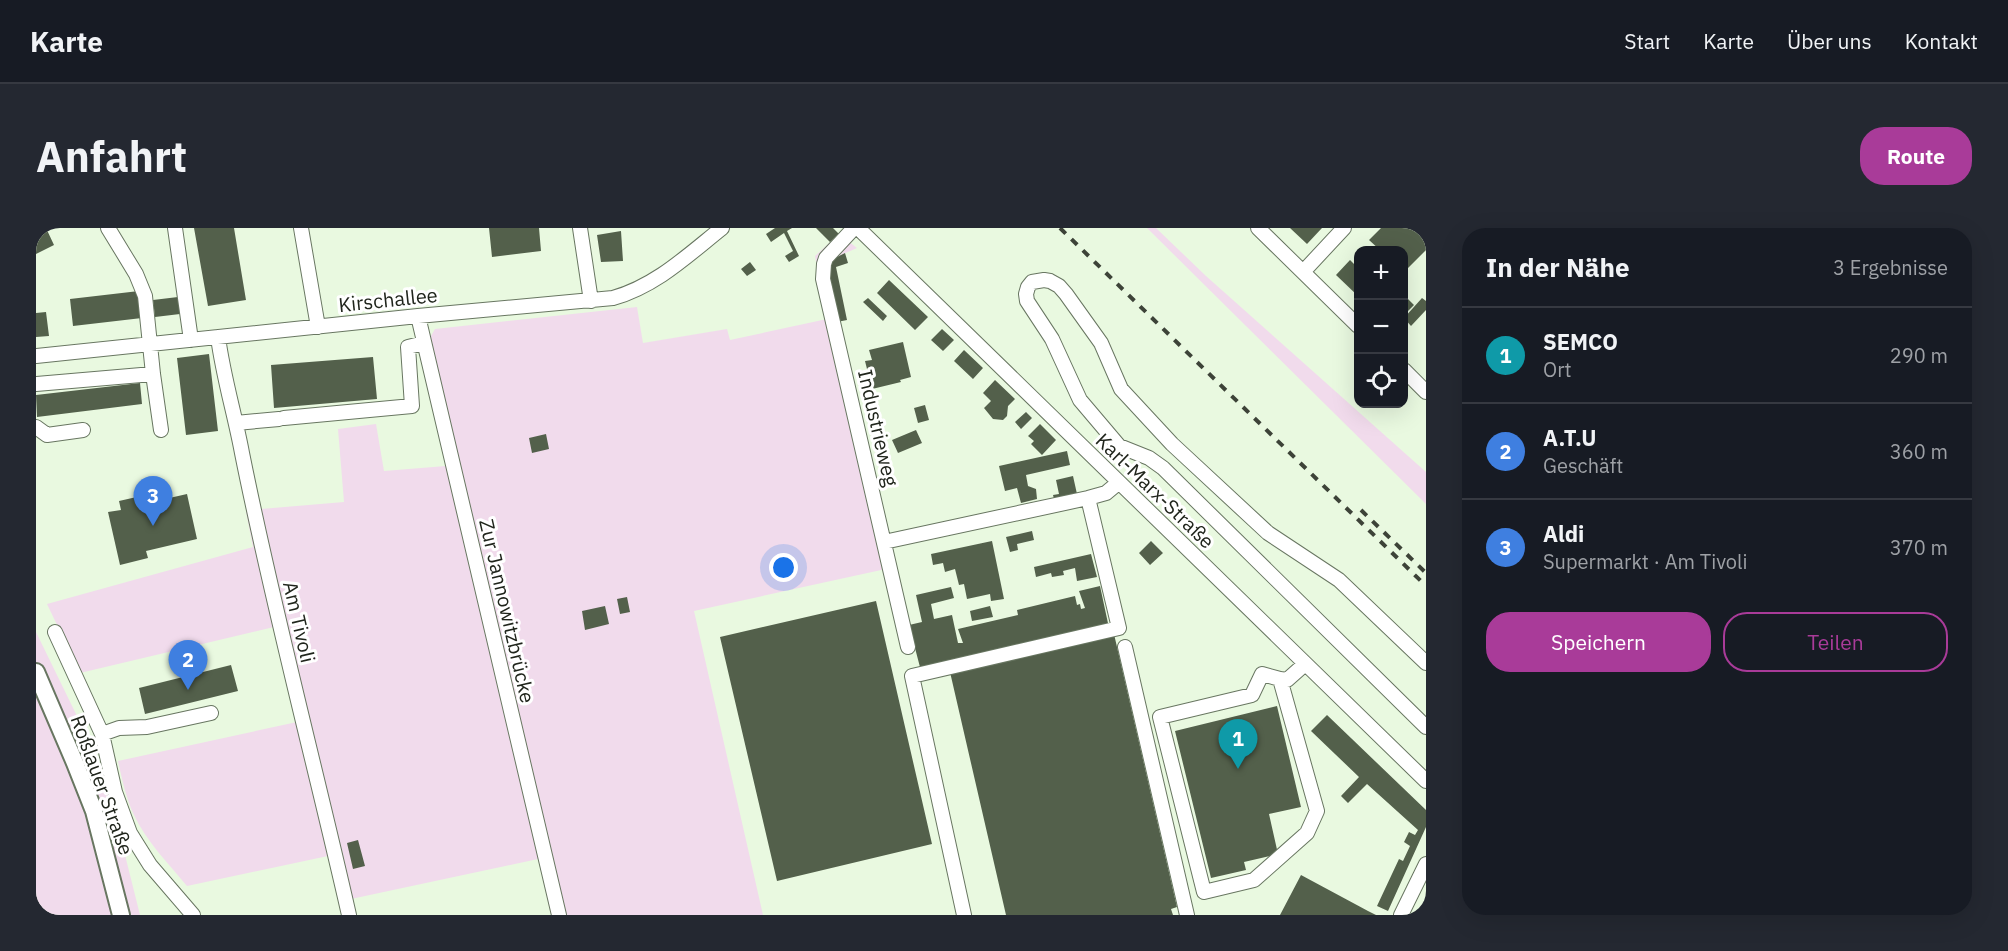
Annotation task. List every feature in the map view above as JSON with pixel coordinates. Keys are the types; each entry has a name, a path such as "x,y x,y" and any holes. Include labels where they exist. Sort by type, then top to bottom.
{"main road":[{"name":"Roßlauer Straße","path":"36,672 93,811 121,915"}],"street":[{"path":"108,228 136,274 145,296 161,430"},
{"path":"175,228 191,340"},
{"path":"301,228 318,327"},
{"path":"580,228 591,301"},
{"name":"Kirschallee","path":"36,356 418,316 591,301 621,296 648,285 722,228"},
{"name":"Karl-Marx-Straße","path":"856,228 1426,782"},
{"name":"Industrieweg","path":"856,228 826,258 824,279 908,647"},
{"path":"1258,228 1354,321"},
{"path":"1303,272 1344,228"},
{"path":"1426,663 1339,580 1268,533 1172,444 1121,389 1101,343 1066,294 1050,281 1032,282 1026,294 1031,310 1052,339 1080,400 1111,438 1119,446 1149,458 1163,468 1426,727"},
{"name":"Zur Jannowitzbrücke","path":"418,316 559,915"},
{"name":"Am Tivoli","path":"218,337 252,504 349,915"},
{"path":"237,423 412,406 408,347 424,343"},
{"path":"36,384 153,374"},
{"path":"1408,374 1426,392"},
{"path":"36,427 48,435 83,430"},
{"path":"884,542 1088,498 1106,493 1118,483"},
{"path":"964,915 912,676 1119,628 1088,498"},
{"path":"55,632 102,734 114,792 130,833 150,865 194,915"},
{"path":"1125,647 1187,915"},
{"path":"1280,679 1317,811 1307,833 1254,880 1204,892 1160,717 1252,695 1262,674 1287,680 1305,664"},
{"path":"102,734 119,728 147,727 212,713"},
{"path":"1401,915 1426,864"}],"shaded area":[{"path":"1147,228 1156,228 1206,276 1426,472 1426,504"},
{"path":"839,234 857,248 840,255 833,261 827,278 895,567 694,611 763,915 551,915 538,859 351,899 343,915 328,856 187,886 139,825 124,788 118,761 297,722 274,627 80,673 47,604 253,547 246,512 344,502 338,429 376,424 384,471 458,465 432,345 431,336 435,329 637,307 643,343 727,329 730,340 827,319 815,256"},
{"path":"36,632 96,755 140,915 36,915"}],"building":[{"path":"36,228 46,228 54,245 36,254"},
{"path":"194,228 234,228 246,300 208,306"},
{"path":"489,228 539,228 541,251 492,257"},
{"path":"775,228 792,228 787,231 799,256 789,262 785,256 793,251 784,233 771,242 766,234"},
{"path":"816,228 833,228 839,234 830,242"},
{"path":"1290,228 1322,228 1307,244"},
{"path":"1381,228 1426,228 1426,250 1408,268 1408,246 1376,246 1369,240"},
{"path":"621,231 623,261 601,262 597,235"},
{"path":"845,253 848,263 836,267 847,320 837,322 827,278 829,265"},
{"path":"1350,260 1354,264 1354,292 1336,275"},
{"path":"750,262 756,270 747,276 741,269"},
{"path":"889,280 928,317 915,330 877,293"},
{"path":"139,291 142,318 73,326 70,299"},
{"path":"178,297 180,314 155,317 153,300"},
{"path":"868,298 887,316 883,321 863,302"},
{"path":"1422,298 1426,301 1426,310 1411,326 1408,323 1408,314"},
{"path":"1408,299 1414,305 1408,311"},
{"path":"46,312 49,336 36,337 36,313"},
{"path":"942,329 954,340 943,351 931,340"},
{"path":"903,342 911,377 900,380 901,382 872,389 865,361 872,360 869,350"},
{"path":"964,350 983,368 973,379 954,361"},
{"path":"209,354 218,431 186,435 177,358"},
{"path":"373,357 377,399 274,408 271,365"},
{"path":"995,380 1015,399 1008,406 1007,416 1003,420 993,419 984,408 991,401 983,393"},
{"path":"140,383 142,404 37,417 36,395"},
{"path":"925,405 929,420 918,423 914,408"},
{"path":"1026,412 1032,418 1021,429 1015,422"},
{"path":"1040,424 1056,440 1042,455 1031,444 1034,441 1028,436"},
{"path":"916,430 922,443 898,453 892,440"},
{"path":"546,434 549,449 532,453 529,438"},
{"path":"1067,451 1070,465 1026,475 1028,486 1036,489 1037,499 1021,503 1017,488 1005,491 999,466"},
{"path":"1073,476 1077,494 1054,499 1053,495 1059,494 1056,480"},
{"path":"187,494 197,539 146,551 148,558 120,565 108,512 121,510 119,501 141,496 143,504"},
{"path":"1032,531 1034,540 1017,544 1018,550 1010,552 1006,537"},
{"path":"992,541 1004,599 991,601 990,594 967,599 964,584 959,585 955,569 945,572 943,563 933,565 931,554"},
{"path":"1151,541 1163,553 1150,565 1139,553"},
{"path":"1091,554 1097,577 1077,581 1075,568 1063,571 1064,575 1052,577 1051,573 1036,577 1034,567"},
{"path":"1100,586 1109,628 921,671 909,625 922,622 916,595 951,587 954,598 931,604 934,619 952,615 958,643 963,643 958,629 1018,615 1017,610 1075,596 1077,605 1080,604 1081,609 1085,608 1079,591"},
{"path":"627,597 630,612 620,614 617,599"},
{"path":"876,601 932,844 777,881 720,637"},
{"path":"605,606 609,624 585,630 582,611"},
{"path":"990,606 993,617 972,621 970,611"},
{"path":"1114,634 1177,907 1171,909 1173,915 1006,915 950,672"},
{"path":"231,665 238,691 145,714 139,688"},
{"path":"1277,706 1301,807 1269,814 1278,854 1244,862 1246,870 1211,878 1175,731"},
{"path":"1327,715 1426,810 1426,827 1388,911 1377,906 1399,859 1403,861 1410,846 1404,842 1409,832 1415,835 1418,830 1367,784 1348,803 1341,796 1359,777 1311,731"},
{"path":"358,840 365,866 353,869 347,843"},
{"path":"1301,875 1368,911 1376,915 1280,915"}],"railway":[{"path":"1060,228 1426,586"},
{"path":"1361,510 1426,573"}],"place":[{"name":"Aldi","path":"153,526"},
{"name":"A.T.U","path":"188,690"},
{"name":"SEMCO","path":"1238,769"}]}
